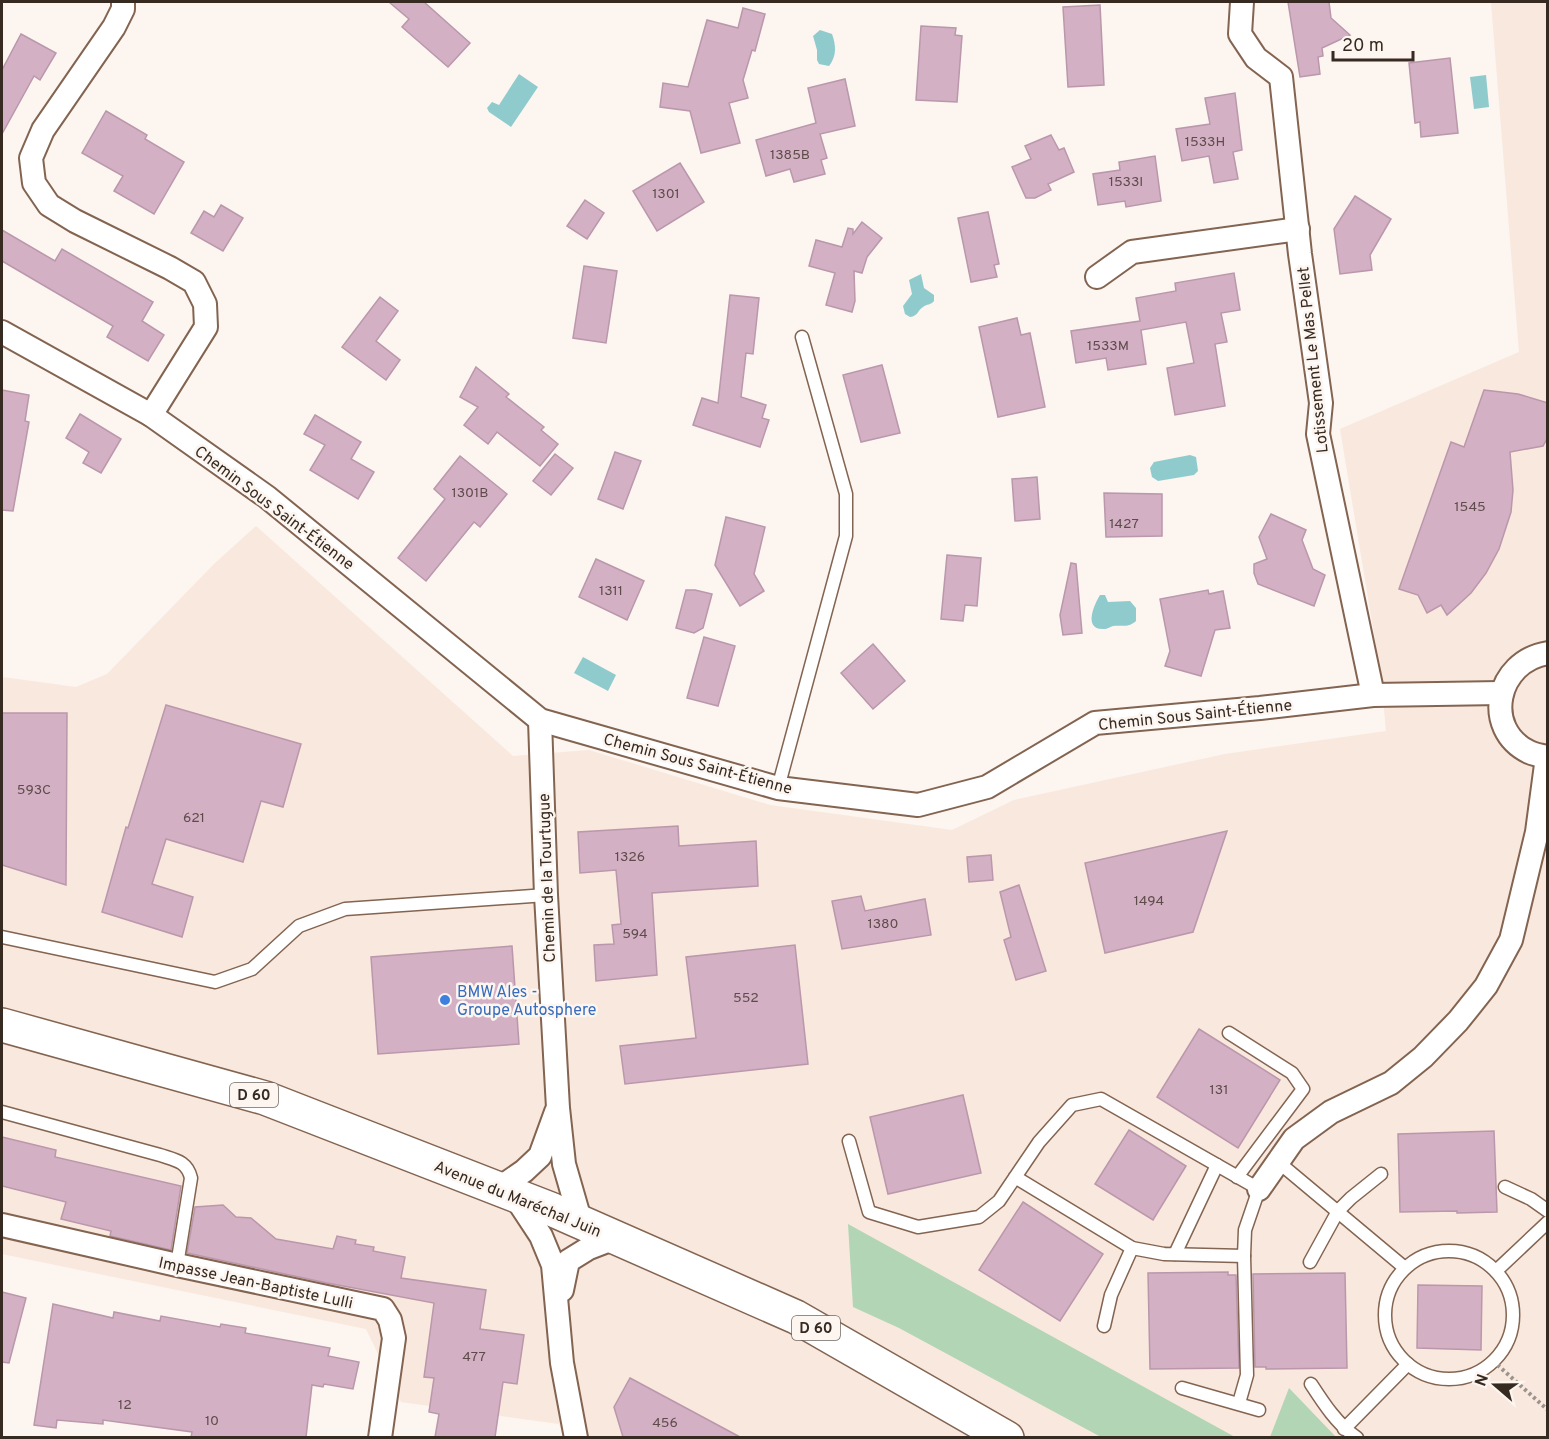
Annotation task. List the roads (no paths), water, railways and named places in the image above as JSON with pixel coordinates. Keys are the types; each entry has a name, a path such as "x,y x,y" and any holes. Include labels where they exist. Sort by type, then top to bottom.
{"main road":[{"name":"Avenue du Maréchal Juin","path":"2,1025 265,1098 506,1192 796,1317 1007,1437"}],"street":[{"path":"123,2 123,9 114,27 43,130 31,158 34,183 49,205 75,221 194,282 205,304 206,327 152,415"},
{"name":"Lotissement Le Mas Pellet","path":"1242,2 1240,34 1256,58 1281,77 1321,403 1318,434 1373,695"},
{"path":"1098,277 1132,252 1298,229"},
{"name":"Chemin Sous Saint-Étienne","path":"2,332 152,415 267,496 540,720 778,788 918,805 987,787 1095,723 1373,695 1502,693"},
{"path":"1259,1189 1294,1139 1331,1112 1391,1083 1423,1057 1486,986 1511,940 1537,832 1547,757 1530,752 1515,742 1505,727 1500,710 1502,693 1508,676 1521,663 1536,655 1548,653"},
{"name":"Chemin de la Tourtugue","path":"540,720 546,896 558,1108 564,1164 581,1223"},
{"name":"Chemin de la Tourtugue","path":"506,1192 540,1156 558,1108"},
{"path":"506,1192 541,1236 553,1265 562,1363 576,1437"},
{"name":"Impasse Jean-Baptiste Lulli","path":"2,1225 177,1266 384,1310 390,1320 394,1338 380,1437"},
{"path":"562,1363 560,1300 568,1261 589,1248 615,1238"}],"lane":[{"path":"778,788 846,536 846,494 802,337"},
{"path":"2,937 215,982 252,969 299,926 345,909 546,896"},
{"path":"1229,1033 1292,1073 1303,1089 1237,1177"},
{"path":"849,1141 869,1212 918,1227 979,1217 999,1201 1039,1142 1072,1105 1101,1099 1259,1189 1245,1230 1247,1375 1239,1403"},
{"path":"2,1112 160,1155 184,1164 189,1169 190,1178 177,1266"},
{"path":"1277,1161 1405,1268"},
{"path":"1175,1254 1217,1165"},
{"path":"1310,1262 1338,1212 1351,1198 1381,1174"},
{"path":"1015,1178 1132,1248 1175,1254 1244,1256"},
{"path":"1505,1187 1532,1199 1548,1211"},
{"path":"1496,1271 1548,1222"},
{"path":"1104,1326 1111,1295 1132,1248"},
{"path":"1447,1250 1462,1251 1477,1256 1496,1271 1508,1290 1513,1320 1510,1335 1503,1349 1493,1361 1474,1374 1451,1379 1429,1375 1408,1365 1390,1340 1385,1317 1388,1294 1395,1280 1405,1268 1417,1259 1447,1250"},
{"path":"1344,1429 1408,1365"},
{"path":"1311,1384 1344,1429 1357,1437"},
{"path":"1182,1388 1259,1410"}],"water":[{"path":"820,30 832,34 835,46 835,54 829,66 819,64 817,60 813,36"},
{"path":"519,74 538,87 511,127 489,112 487,108 492,102 499,105"},
{"path":"1486,75 1489,107 1474,109 1470,77"},
{"path":"921,274 924,288 934,295 934,301 923,307 915,316 910,317 905,314 903,306 912,294 909,280"},
{"path":"1190,455 1196,457 1198,471 1194,475 1158,481 1152,477 1150,468 1154,462"},
{"path":"1100,595 1105,595 1108,602 1130,601 1136,608 1136,621 1128,625 1097,628 1093,625 1092,615"},
{"path":"583,657 616,675 608,691 574,673"}],"place":[{"name":"BMW Ales - Groupe Autosphere","path":"445,1000"}]}
